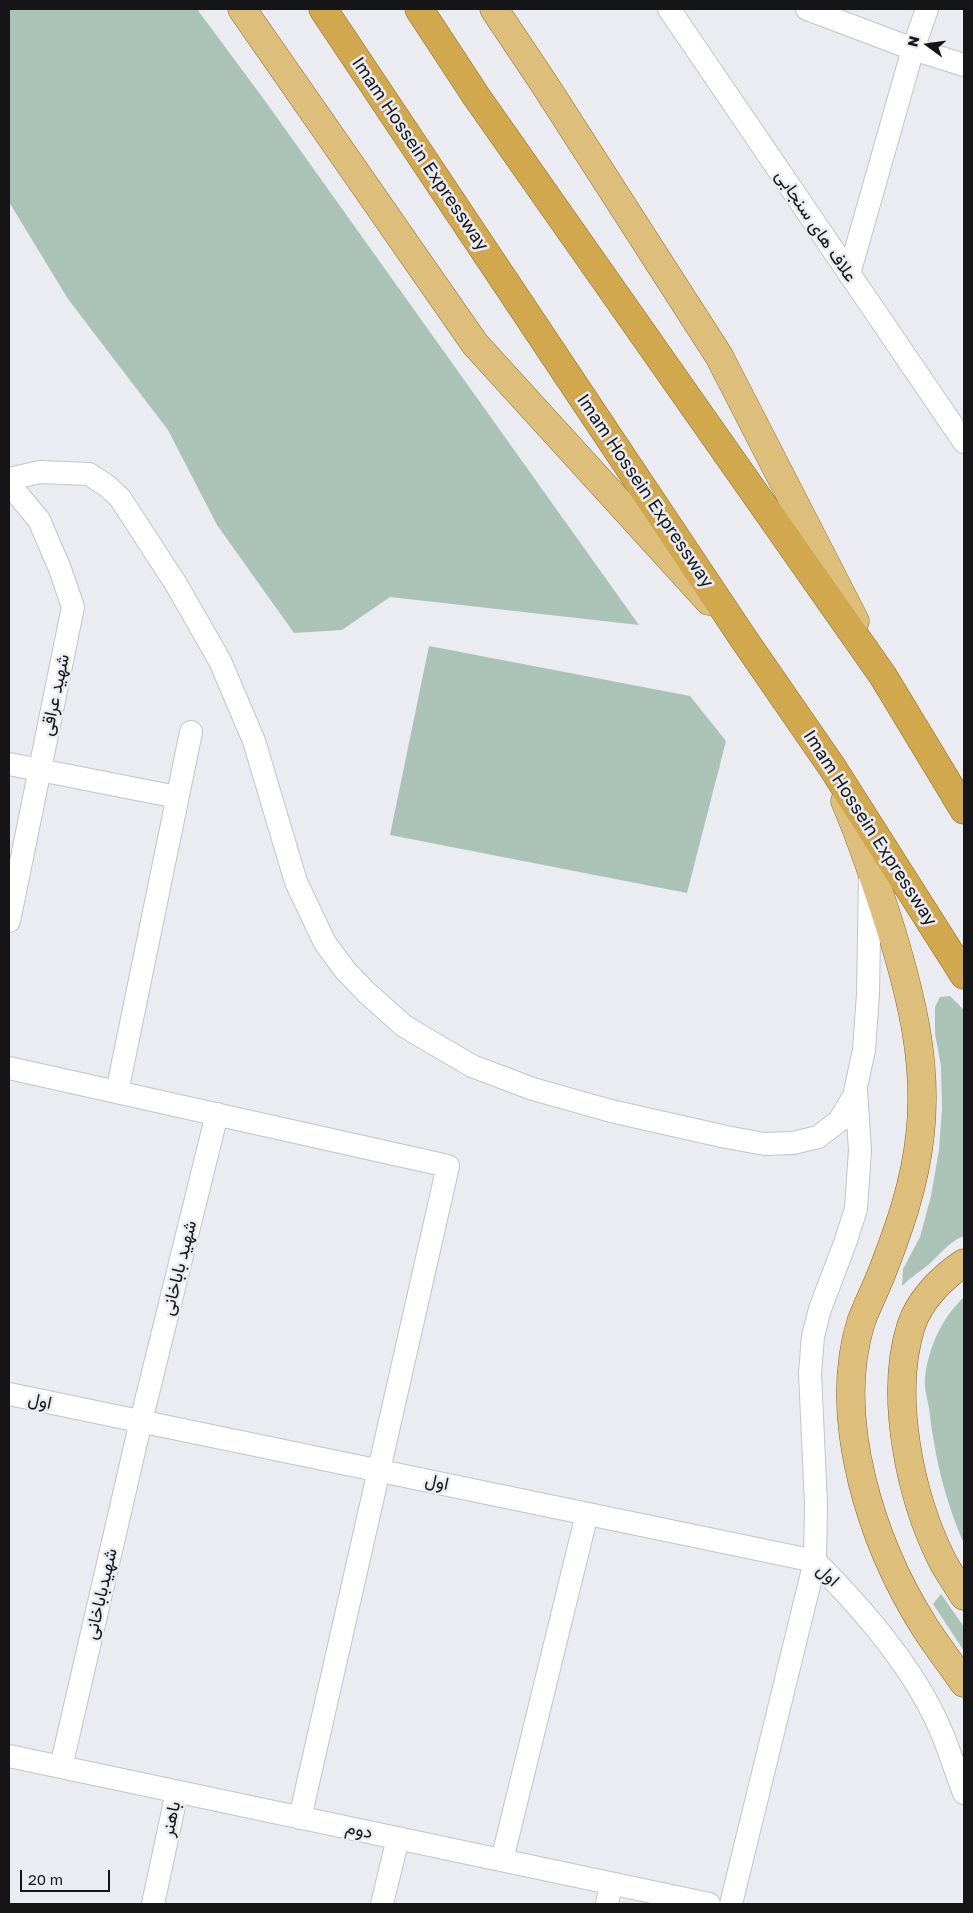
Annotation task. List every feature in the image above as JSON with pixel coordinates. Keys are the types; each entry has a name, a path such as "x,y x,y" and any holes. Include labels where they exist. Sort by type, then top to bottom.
{"highway":[{"name":"Imam Hossein Expressway","path":"323,9 745,642 832,767 964,975"},
{"path":"419,9 476,96 883,676 964,810"}],"main road":[{"path":"242,9 475,344 745,642"},
{"path":"494,9 719,356 883,676"},
{"path":"832,767 870,864 908,988 920,1051 922,1105 919,1144 910,1193 897,1234 861,1322 853,1361 851,1400 854,1434 864,1484 879,1535 896,1574 924,1626 964,1683"},
{"path":"964,1264 948,1273 928,1296 911,1325 904,1357 902,1413 909,1466 924,1517 942,1561 964,1596"}],"street":[{"name":"علاف های سنجابی","path":"670,9 964,442"},
{"path":"807,9 913,49 964,65"},
{"path":"849,274 913,49 927,9"},
{"path":"9,479 40,472 89,474 107,486 120,498 176,584 220,661 254,741 296,882 326,943 345,970 404,1026 472,1066 533,1089 611,1111 726,1137 765,1144 793,1143 818,1136 839,1121 854,1096 864,1050 868,994 870,864"},
{"name":"شهید عراقی","path":"9,484 38,520 60,569 73,607 9,921"},
{"path":"117,1092 191,732"},
{"path":"9,764 177,797"},
{"path":"9,1068 448,1166 300,1818"},
{"path":"731,1904 815,1561 816,1504 810,1382 812,1355 820,1309 856,1209 860,1150 856,1089"},
{"name":"شهید باباخانی","path":"141,1421 217,1114"},
{"name":"اول","path":"9,1394 815,1561 851,1597 909,1672 937,1721 964,1793"},
{"name":"شهیدباباخانی","path":"61,1767 141,1421"},
{"path":"502,1860 587,1514"},
{"name":"دوم","path":"9,1756 502,1860 609,1894 709,1904"},
{"name":"باهنر","path":"153,1904 177,1792"},
{"path":"382,1904 398,1838"}],"green space":[{"path":"9,9 197,9 268,105 639,625 390,597 342,630 294,633 217,525 168,430 68,299 9,202"},
{"path":"429,646 690,696 726,741 687,893 390,835"},
{"path":"950,996 964,1010 964,1236 949,1245 902,1286 903,1269 920,1237 931,1196 939,1150 942,1109 941,1066 935,1034 935,1007 940,997"},
{"path":"964,1297 964,1544 951,1511 941,1477 925,1381 930,1354 938,1333 949,1314"},
{"path":"941,1594 964,1627 964,1651 933,1604"}]}
